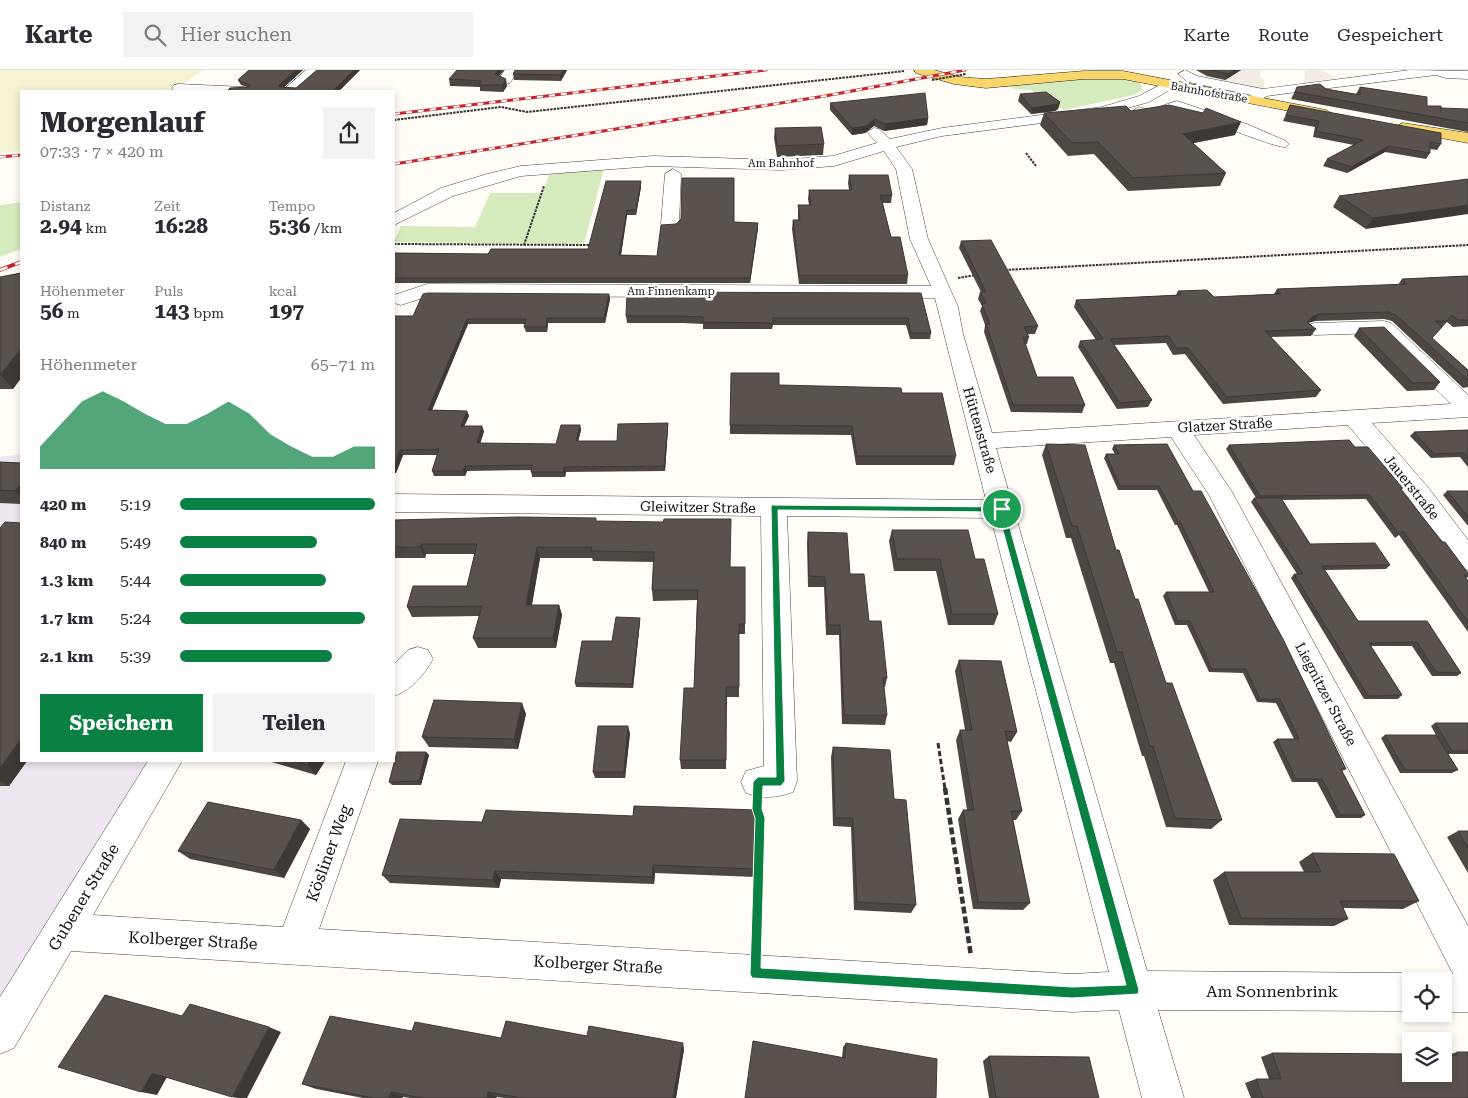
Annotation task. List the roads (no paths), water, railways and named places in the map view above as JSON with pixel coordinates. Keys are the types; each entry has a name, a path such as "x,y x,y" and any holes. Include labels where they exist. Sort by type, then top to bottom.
{"main road":[{"name":"Bahnhofstraße","path":"921,70 949,79 984,83 1106,74 1168,85 1270,91 1339,116"},
{"path":"1388,125 1468,138"}],"street":[{"path":"290,90 314,70"},
{"path":"1298,88 1302,70"},
{"path":"1327,70 1348,81"},
{"path":"1185,74 1193,79 1270,91 1442,70"},
{"path":"1438,71 1446,74 1468,75"},
{"path":"1269,77 1270,91"},
{"name":"Am Bahnhof","path":"395,219 426,201 464,185 502,175 550,168 674,160 809,164 848,158 888,145 942,132 1073,116 1126,105 1150,96 1168,85"},
{"path":"179,88 222,90"},
{"path":"1126,105 1149,115 1177,105 1242,127 1281,144"},
{"name":"Hüttenstraße","path":"874,132 888,145 904,169 919,240 940,286 1163,1098"},
{"path":"670,224 674,174"},
{"name":"Am Finnenkamp","path":"401,299 427,290 940,286"},
{"path":"1315,329 1384,326 1468,409"},
{"name":"Glatzer Straße","path":"982,441 1468,409"},
{"name":"Jauerstraße","path":"1354,417 1418,492 1468,560"},
{"name":"Liegnitzer Straße","path":"1177,428 1220,492 1468,964"},
{"name":"Gleiwitzer Straße","path":"395,503 1002,509"},
{"path":"758,782 781,781 774,507"},
{"path":"395,682 418,659"},
{"name":"Gubener Straße","path":"0,1034 165,762"},
{"name":"Kösliner Weg","path":"294,946 362,762"},
{"name":"Kolberger Straße","path":"62,932 1072,993 1134,990"},
{"name":"Am Sonnenbrink","path":"1134,990 1402,992"},
{"path":"1452,992 1468,993"}],"railway":[{"path":"395,114 766,70"},
{"path":"395,164 825,96 965,70"},
{"path":"0,157 20,155"},
{"path":"0,270 20,262"}]}
